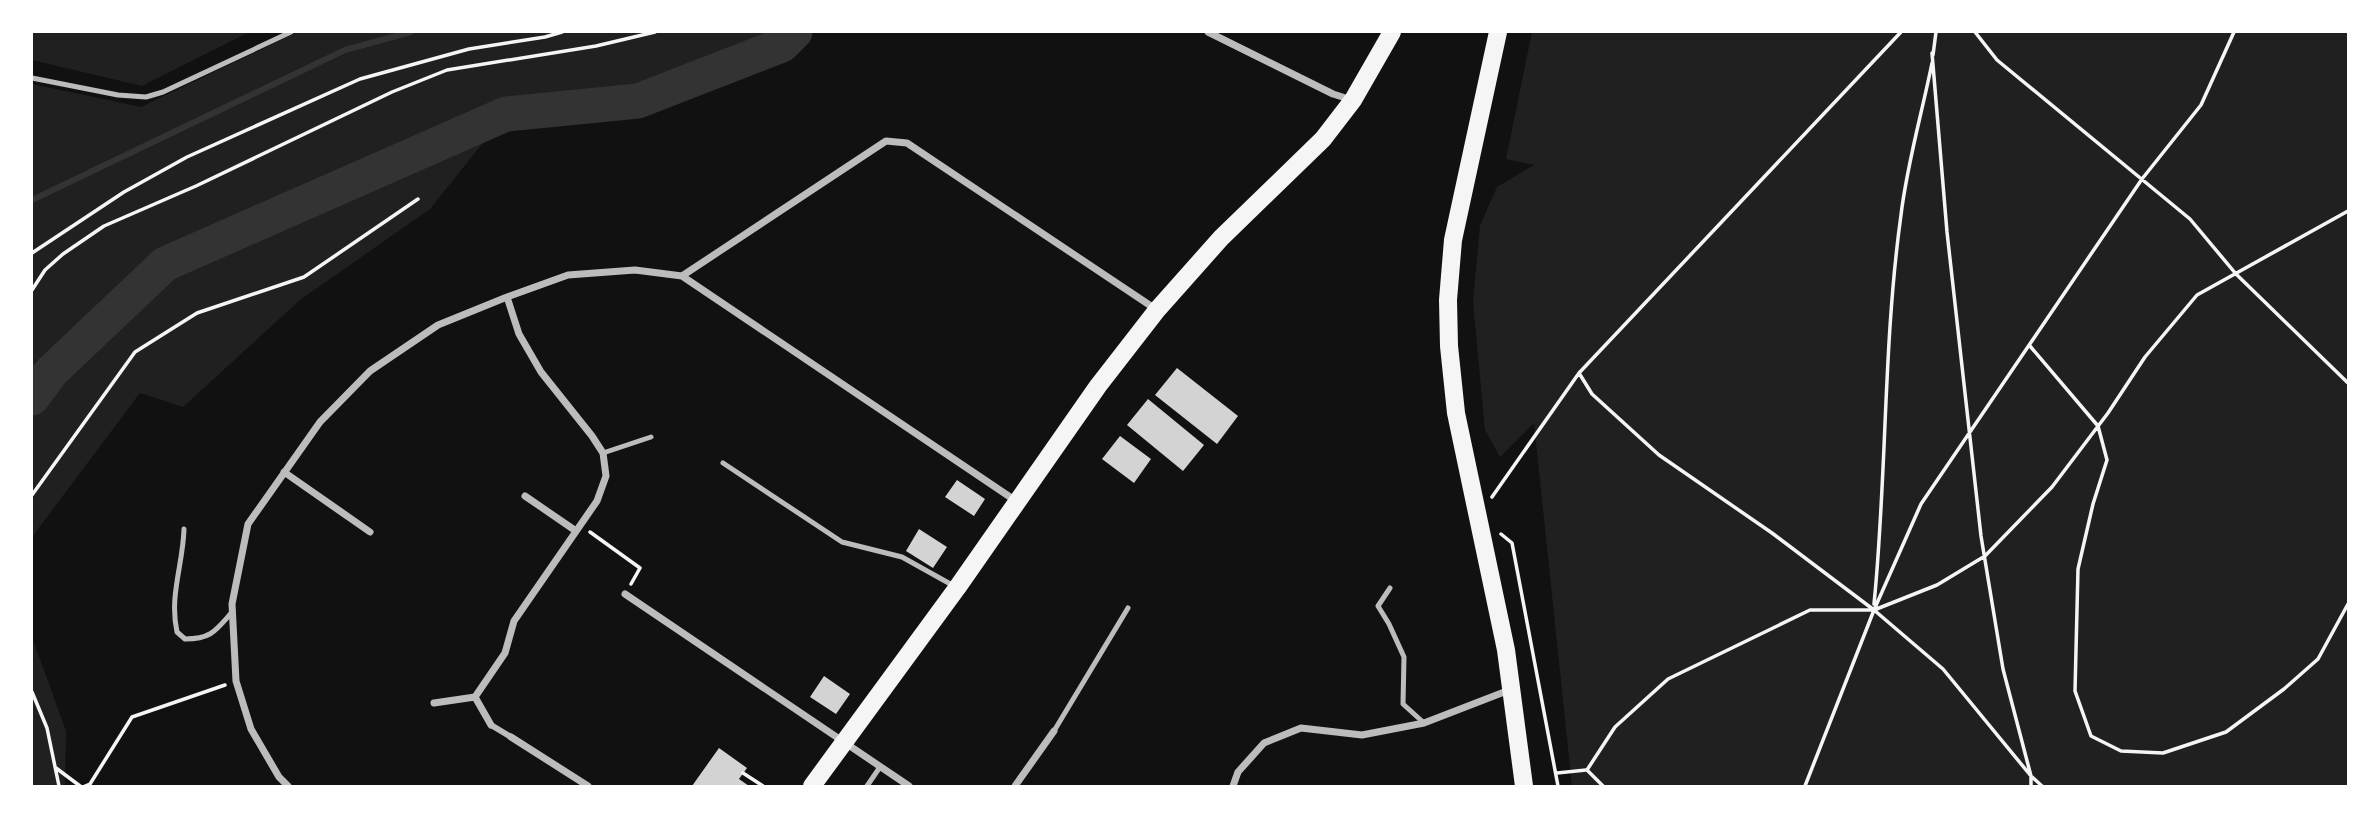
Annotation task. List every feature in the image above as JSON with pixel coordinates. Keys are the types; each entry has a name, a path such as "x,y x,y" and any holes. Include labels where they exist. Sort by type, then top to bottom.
{"main road":[{"path":"812,786 957,588 1098,386 1157,310 1221,238 1322,139 1353,100 1392,32"},
{"path":"1497,32 1452,240 1448,287 1449,346 1456,413 1513,689 1524,786"}],"street":[{"path":"1208,32 1333,94 1353,100"},
{"path":"682,276 886,141 907,144 1157,310"},
{"path":"288,786 279,777 251,729 236,681 233,611 248,524 320,422 370,371 438,325 507,297 568,275 635,270 682,276 1016,501"},
{"path":"434,703 475,697 505,653 514,621 597,500 606,476 603,453 541,372 519,334 507,297"},
{"path":"284,472 370,532"},
{"path":"525,496 578,528"},
{"path":"625,594 909,786"},
{"path":"1233,786 1238,772 1264,743 1301,728 1362,735 1424,723 1513,689"},
{"path":"475,697 491,725 588,786"},
{"path":"1015,786 1054,731"}],"lane":[{"path":"32,78 118,95 146,97 163,92 291,32"},
{"path":"603,453 651,437"},
{"path":"723,463 842,542 902,557 957,588"},
{"path":"184,529 173,607 177,632 185,639 202,639 214,633 233,611"},
{"path":"1390,588 1378,606 1404,657 1403,704 1424,723"},
{"path":"1054,731 1128,608"},
{"path":"867,786 880,767"}],"path":[{"path":"32,253 124,192 187,157 360,79 469,49 562,32"},
{"path":"32,290 45,270 54,262 104,226 196,186 392,92 447,70 473,64 596,46 655,32"},
{"path":"1558,786 1512,543 1478,517 1578,373 1901,32"},
{"path":"1874,610 1881,533 1886,387 1901,214 1933,59 1936,32"},
{"path":"1975,32 1997,60 2190,219 2236,274 2348,383"},
{"path":"1805,786 1874,610 1922,504 2142,179 2201,105 2234,32"},
{"path":"1932,53 1947,232 1984,556 2003,669 2031,776 2031,786"},
{"path":"32,495 135,352 197,313 304,277 418,200"},
{"path":"1557,773 1587,769 1615,727 1668,679 1810,610 1874,610 1937,585 1984,556 2052,487 2145,357 2197,295 2348,211"},
{"path":"2030,346 2098,426 2107,460 2093,504 2078,569 2075,691 2091,736 2122,751 2163,753 2226,732 2284,689 2318,659 2348,604"},
{"path":"1578,373 1592,394 1659,455 1772,533 1874,610 1943,668 2042,786"},
{"path":"578,528 640,568 625,594"},
{"path":"55,767 82,786 90,784 132,716 236,681"},
{"path":"32,692 47,728 59,786"},
{"path":"1587,769 1603,786"},
{"path":"743,773 763,786"}],"shaded area":[{"path":"32,32 249,32 142,86 32,60"},
{"path":"298,32 795,32 782,45 638,101 506,114 430,209 300,300 183,407 140,393 32,537 32,84 141,107"},
{"path":"1532,32 2348,32 2348,786 1572,786 1534,423 1500,457 1485,430 1473,302 1480,226 1497,187 1534,165 1506,159"},
{"path":"32,637 66,731 65,786 32,786"}],"building":[{"path":"1177,368 1238,416 1217,444 1155,395"},
{"path":"1148,399 1204,445 1183,471 1127,425"},
{"path":"1120,436 1151,459 1134,483 1102,459"},
{"path":"957,480 985,499 974,516 945,497"},
{"path":"919,529 947,547 933,568 906,551"},
{"path":"824,676 850,694 836,714 810,697"},
{"path":"719,748 747,768 739,779 749,786 692,786"}],"waterway":[{"path":"32,200 345,50 411,32"},
{"path":"32,398 52,371 165,264 506,114 638,101 782,45 795,32"},
{"path":"32,367 52,371"}]}
